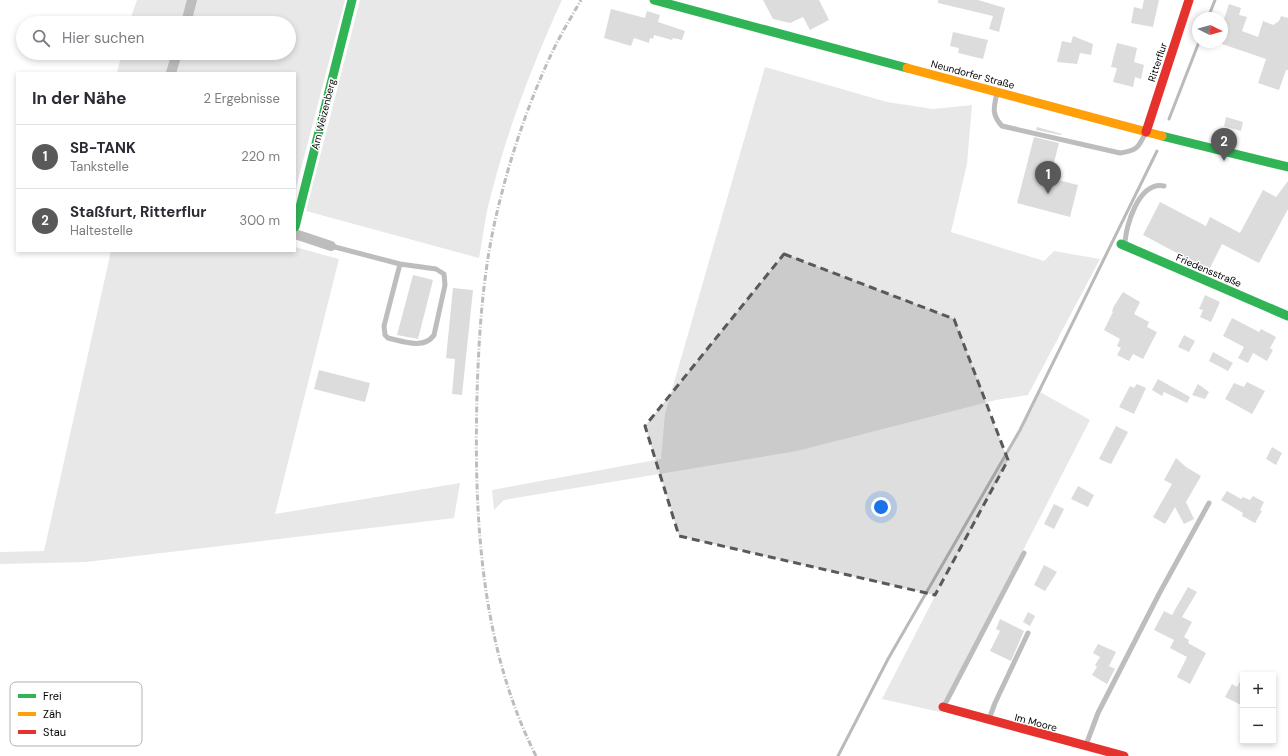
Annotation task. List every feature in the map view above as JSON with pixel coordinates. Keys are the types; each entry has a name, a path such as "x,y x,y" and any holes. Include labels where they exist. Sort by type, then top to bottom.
{"street":[{"path":"188,16 192,0"},
{"name":"Am Weizenberg","path":"296,224 352,0"},
{"name":"Neundorfer Straße","path":"654,0 1146,132 1288,167"},
{"name":"Ritterflur","path":"1146,132 1188,0"},
{"path":"172,72 175,60"},
{"path":"296,234 331,246"},
{"name":"Friedensstraße","path":"1123,245 1288,316"},
{"name":"Im Moore","path":"943,707 989,721 1124,756"}],"lane":[{"path":"997,92 994,108 995,118 1002,126 1120,153 1133,151 1139,147 1146,132"},
{"path":"1123,245 1128,222 1146,190 1152,186 1164,186"},
{"path":"331,246 400,264 441,271 446,278 434,335 431,339 420,344 388,338 384,335 384,326 400,264"},
{"path":"1085,746 1098,713 1159,594 1209,503"},
{"path":"943,707 1024,552"},
{"path":"989,721 993,707 1028,633"}],"highlighted area":[{"path":"784,254 954,319 1008,460 935,595 679,536 645,426"}],"shaded area":[{"path":"137,0 345,0 296,188 296,72 117,72 120,60 296,60 296,16 131,16"},
{"path":"360,0 562,0 531,72 513,120 489,203 479,258 306,211"},
{"path":"765,67 887,102 933,109 972,105 967,164 951,232 1044,261 1054,251 1100,259 1028,395 996,400 797,451 504,500 494,510 492,490 661,459 665,414"},
{"path":"296,247 339,259 275,514 460,483 454,518 86,562 0,564 0,552 44,551 111,252 296,252"},
{"path":"1040,392 1090,420 940,712 882,699"}],"building":[{"path":"763,0 819,0 829,20 810,30 803,17 790,23 773,19"},
{"path":"938,0 978,0 1005,8 999,32 989,29 993,16 938,3"},
{"path":"1144,0 1159,0 1153,27 1131,23 1134,7 1142,9"},
{"path":"1229,4 1241,8 1239,15 1247,17 1242,31 1258,37 1263,21 1273,25 1279,21 1281,16 1288,18 1288,70 1286,70 1279,90 1258,83 1266,59 1228,46 1228,12 1226,12"},
{"path":"611,9 645,18 647,11 660,15 658,22 685,31 682,40 673,38 672,40 654,35 653,39 650,38 649,43 634,38 631,46 604,38"},
{"path":"953,32 988,40 983,59 958,53 959,48 950,46"},
{"path":"1073,36 1093,44 1091,55 1080,53 1077,64 1057,62 1062,41 1071,43"},
{"path":"1117,43 1137,48 1134,62 1144,65 1141,79 1135,77 1133,87 1113,82 1117,68 1111,67"},
{"path":"1226,117 1243,122 1241,131 1224,126"},
{"path":"1037,127 1062,134 1036,130"},
{"path":"1034,137 1059,143 1050,178 1078,185 1070,217 1017,203"},
{"path":"1288,181 1288,209 1259,263 1222,244 1209,270 1143,235 1160,202 1206,226 1210,217 1240,233 1263,190 1276,197"},
{"path":"413,275 433,280 418,339 397,335"},
{"path":"453,288 473,290 462,395 452,394 455,359 446,358"},
{"path":"1123,292 1140,302 1134,314 1149,322 1147,327 1157,332 1143,359 1133,354 1129,361 1117,355 1121,348 1117,346 1120,339 1104,330 1113,312 1114,306"},
{"path":"1205,295 1220,302 1211,322 1200,317 1203,310 1199,309"},
{"path":"1232,318 1259,332 1261,329 1276,337 1270,348 1273,350 1267,361 1253,353 1248,363 1238,358 1244,347 1223,336"},
{"path":"1184,335 1195,341 1189,352 1178,347"},
{"path":"1213,352 1233,363 1228,371 1209,361"},
{"path":"319,370 370,383 365,402 314,389"},
{"path":"1158,379 1190,397 1187,403 1164,392 1162,396 1152,390"},
{"path":"1247,382 1265,391 1252,414 1225,399 1234,383 1244,387"},
{"path":"1137,384 1146,388 1134,414 1119,407 1130,386 1134,388"},
{"path":"1198,384 1209,392 1205,399 1192,395"},
{"path":"1116,426 1128,432 1111,464 1099,459"},
{"path":"1272,447 1282,453 1276,465 1266,459"},
{"path":"1176,458 1186,467 1201,476 1186,502 1194,519 1184,524 1175,507 1165,524 1153,517 1172,484 1164,480"},
{"path":"1078,486 1094,495 1088,507 1071,499"},
{"path":"1227,491 1241,499 1243,497 1250,500 1253,496 1264,502 1260,510 1262,511 1255,523 1242,516 1243,513 1221,500"},
{"path":"1054,504 1064,509 1054,529 1044,524"},
{"path":"1044,565 1057,572 1045,591 1034,585"},
{"path":"1188,587 1197,592 1182,617 1192,622 1184,637 1189,640 1188,643 1206,653 1190,684 1177,677 1187,657 1170,648 1174,640 1154,630 1164,611 1172,615"},
{"path":"1028,612 1035,616 1030,626 1023,622"},
{"path":"1000,619 1024,631 1011,661 990,651 1000,631 996,629"},
{"path":"1098,644 1116,652 1109,666 1115,669 1107,684 1092,675 1097,667 1095,665 1100,657 1093,653"},
{"path":"1240,682 1240,704 1225,697 1232,684 1237,687"}],"waterway":[{"path":"1210,12 1215,0"},
{"path":"1169,119 1197,48"},
{"path":"838,756 888,659 1020,430 1157,151"}],"railway":[{"path":"536,756 517,714 503,670 492,625 484,579 477,487 476,441 479,347 489,251 509,167 527,112 541,76 556,44 581,0"}],"traffic: fast":[{"path":"296,223 352,0"},
{"path":"654,0 907,68"},
{"path":"1162,136 1288,167"},
{"path":"1121,244 1288,316"}],"traffic: slow":[{"path":"907,68 1162,136"}],"traffic: jam":[{"path":"1146,132 1189,0"},
{"path":"943,707 1124,756"}],"place":[{"name":"Staßfurt, Ritterflur","path":"1224,161"},
{"name":"SB-TANK","path":"1048,194"}]}
